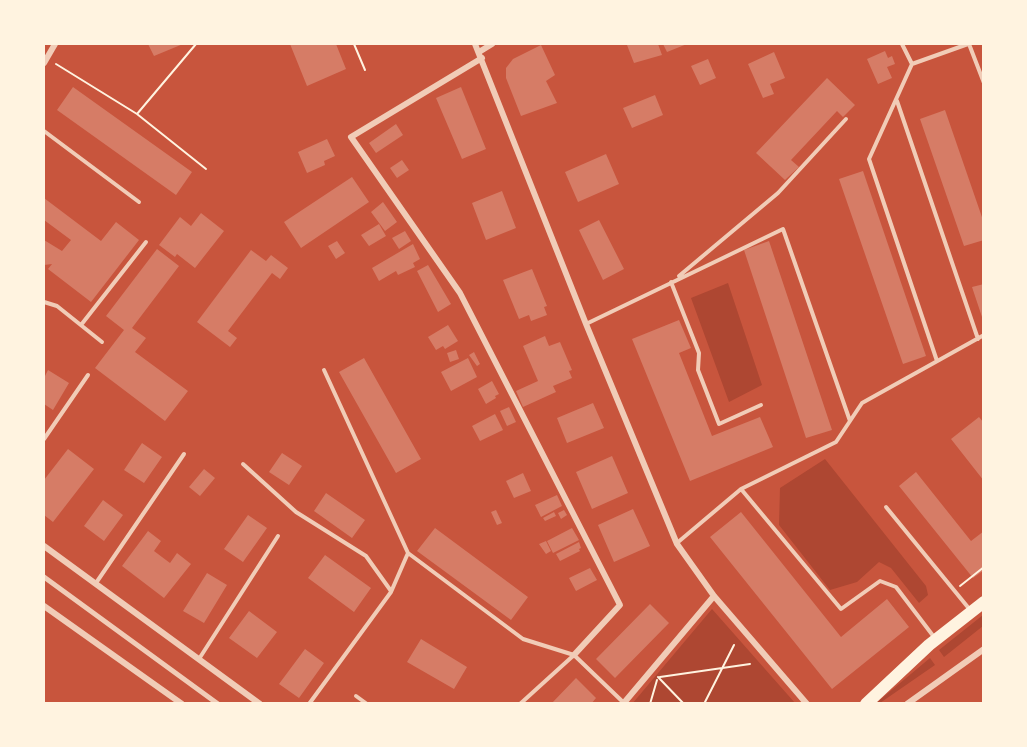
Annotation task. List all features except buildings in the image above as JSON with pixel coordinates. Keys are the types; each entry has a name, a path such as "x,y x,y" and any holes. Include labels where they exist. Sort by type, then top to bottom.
{"main road":[{"path":"866,704 936,640 984,602"}],"street":[{"path":"45,61 55,44"},
{"path":"475,44 586,324 677,544 714,596 807,704"},
{"path":"492,44 480,55 351,137 460,293 620,605 574,655"},
{"path":"44,546 260,704"},
{"path":"44,577 218,704"},
{"path":"624,703 714,596"},
{"path":"44,606 182,704"},
{"path":"907,704 984,649"}],"lane":[{"path":"902,44 912,64"},
{"path":"937,361 869,159 912,64 969,44 984,83"},
{"path":"896,100 978,339"},
{"path":"677,279 778,193 846,119"},
{"path":"44,131 139,202"},
{"path":"586,324 783,229 850,421"},
{"path":"81,325 146,242"},
{"path":"670,282 699,353 698,370 719,424 762,405"},
{"path":"44,302 57,306 102,342"},
{"path":"677,544 741,489 836,442 862,403 984,335"},
{"path":"324,370 408,553 523,639 574,655 624,703"},
{"path":"44,439 88,375"},
{"path":"95,584 184,454"},
{"path":"243,464 296,512 366,556 391,592"},
{"path":"741,489 841,609 880,581 896,587 936,640"},
{"path":"886,507 971,612"},
{"path":"199,659 278,536"},
{"path":"309,704 391,592 408,553"},
{"path":"520,704 574,655"},
{"path":"356,696 367,704"}],"path":[{"path":"137,114 196,44"},
{"path":"354,44 364,70"},
{"path":"45,61 137,114 206,169"},
{"path":"954,592 984,567"},
{"path":"704,704 734,645"},
{"path":"658,677 750,664"},
{"path":"650,704 658,677"},
{"path":"658,677 684,704"}],"shaded area":[{"path":"728,283 762,385 729,402 691,298"},
{"path":"825,459 926,586 928,595 919,603 891,568 879,562 857,582 830,590 779,525 780,488"},
{"path":"712,609 795,703 632,704"},
{"path":"983,615 983,626 944,657 939,650"},
{"path":"930,658 935,665 880,703 875,704"}]}
